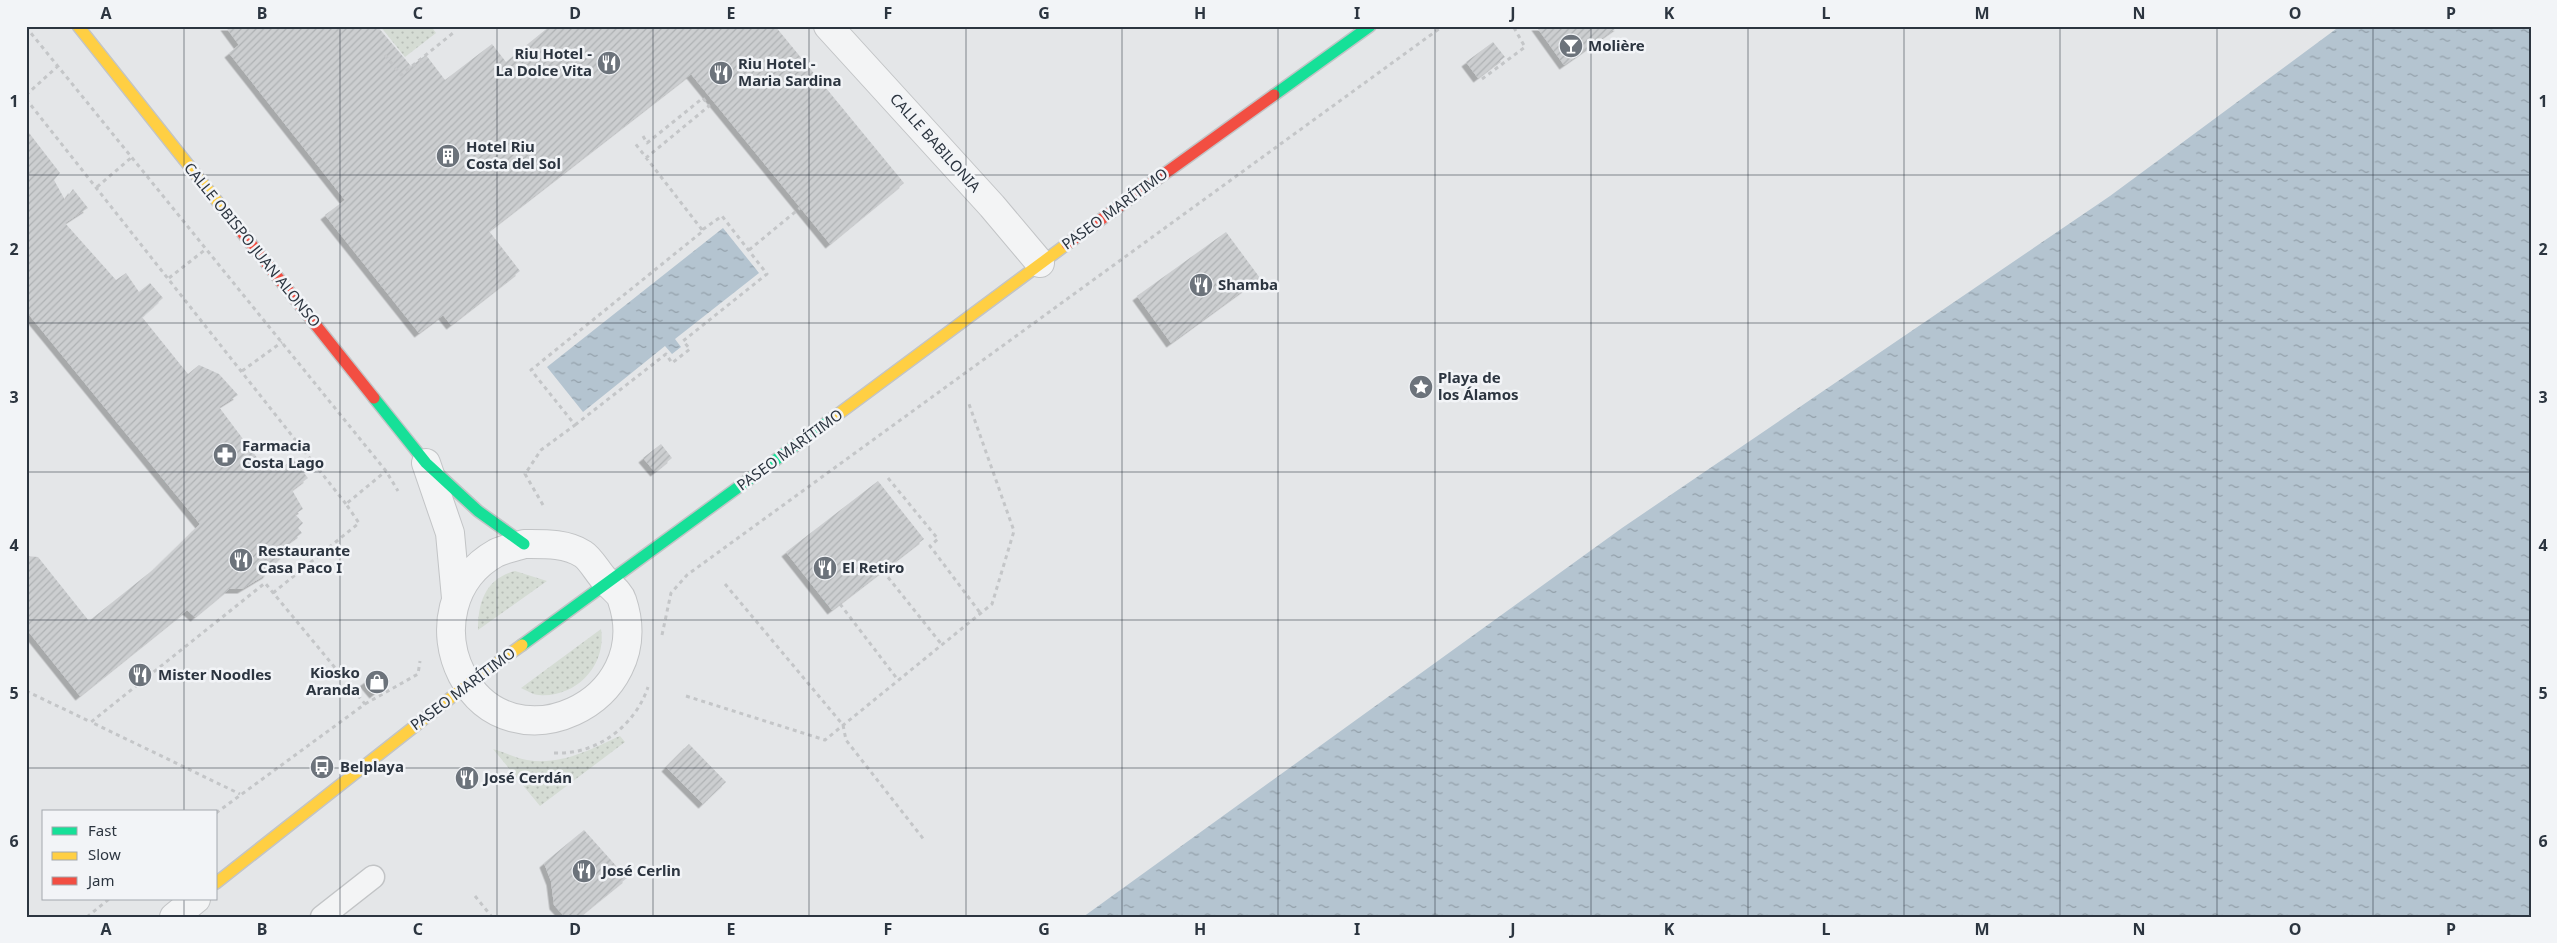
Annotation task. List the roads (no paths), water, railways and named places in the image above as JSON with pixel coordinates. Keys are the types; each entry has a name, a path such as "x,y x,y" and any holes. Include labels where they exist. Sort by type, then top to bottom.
{"street":[{"name":"CALLE OBISPO JUAN ALONSO","path":"78,26 426,463 478,511 524,544"},
{"name":"CALLE BABILONIA","path":"828,26 992,206 1040,263"},
{"name":"PASEO MARÍTIMO","path":"218,881 467,685 926,350 1040,263 1370,26"},
{"name":"CALLE OBISPO JUAN ALONSO","path":"426,463 450,533 456,598"},
{"path":"524,544 555,544 584,554 607,583 622,598 628,626 625,654 614,680 594,701 570,715 542,720 514,717 488,705 467,685 453,658 449,628 456,598 472,572 496,553 524,544"},
{"path":"174,917 195,900"}],"lane":[{"path":"322,917 373,877"}],"water":[{"path":"2340,26 2531,26 2531,917 1083,917 1622,528 2110,196"},
{"path":"723,228 759,273 675,339 681,347 672,354 665,346 583,412 547,367"}],"place":[{"name":"Molière","path":"1571,46"},
{"name":"Riu Hotel - La Dolce Vita","path":"609,63"},
{"name":"Riu Hotel - Maria Sardina","path":"721,73"},
{"name":"Hotel Riu Costa del Sol","path":"448,156"},
{"name":"Shamba","path":"1201,285"},
{"name":"Playa de los Álamos","path":"1421,387"},
{"name":"Farmacia Costa Lago","path":"225,455"},
{"name":"Restaurante Casa Paco I","path":"241,560"},
{"name":"El Retiro","path":"825,568"},
{"name":"Mister Noodles","path":"140,675"},
{"name":"Kiosko Aranda","path":"377,682"},
{"name":"Belplaya","path":"322,767"},
{"name":"José Cerdán","path":"467,778"},
{"name":"José Cerlin","path":"584,871"}]}
